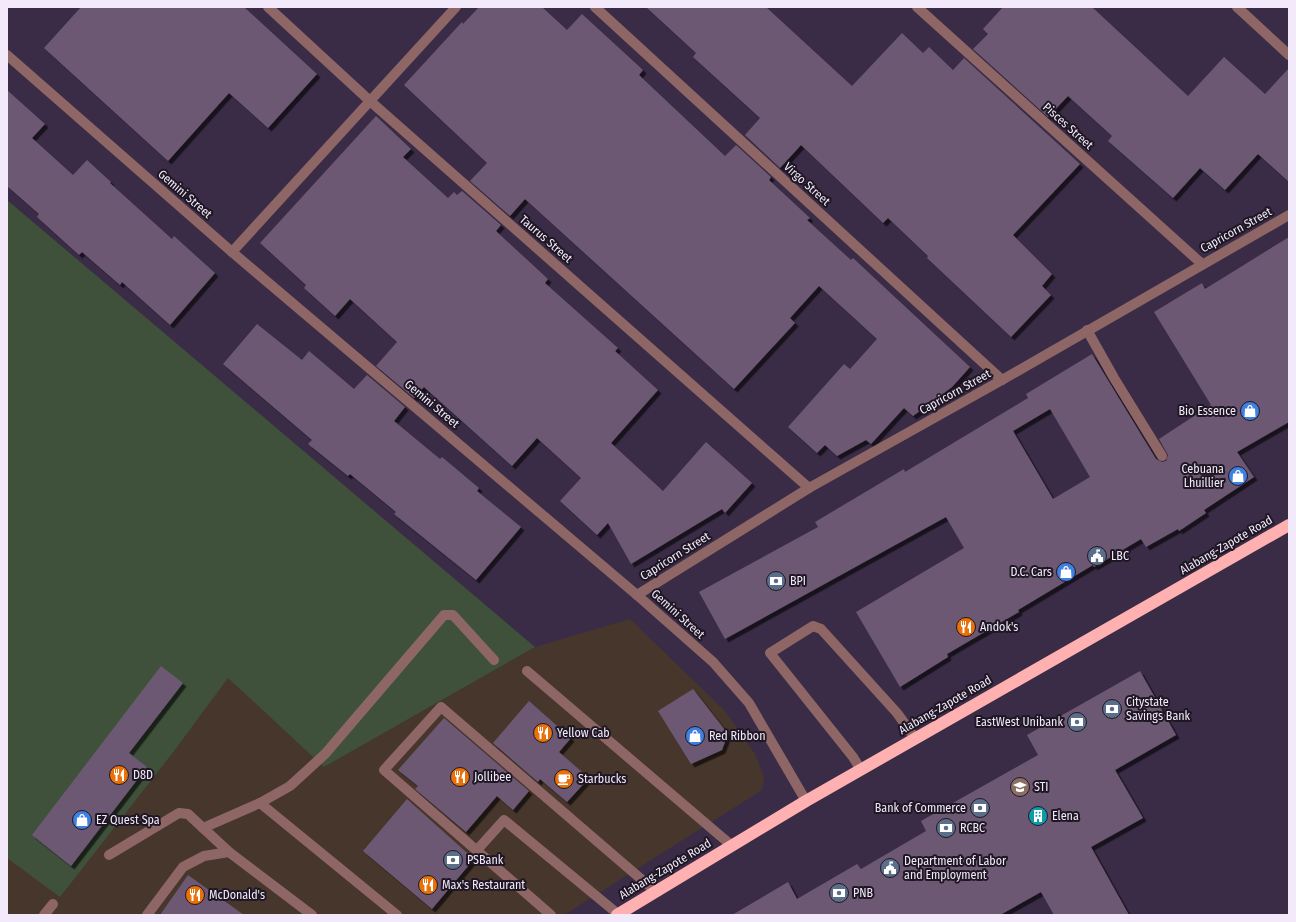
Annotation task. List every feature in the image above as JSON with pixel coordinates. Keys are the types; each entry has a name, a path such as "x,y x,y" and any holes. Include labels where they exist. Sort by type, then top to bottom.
{"highway":[{"name":"Alabang-Zapote Road","path":"617,915 655,890 806,801 1289,525"}],"street":[{"name":"Taurus Street","path":"268,7 370,101 809,488"},
{"path":"232,252 456,7"},
{"name":"Virgo Street","path":"595,7 1002,380"},
{"name":"Pisces Street","path":"917,7 1202,264"},
{"path":"1237,7 1289,55"},
{"name":"Gemini Street","path":"7,55 232,252 637,595 713,662 749,703 806,801"},
{"name":"Capricorn Street","path":"637,595 809,488 1002,380 1289,215"},
{"path":"1087,330 1114,378 1162,456"},
{"path":"203,828 260,802 290,786 325,754 444,615 453,615 494,660"},
{"path":"861,770 853,756 770,653 813,626 821,629 897,713 915,738"},
{"path":"527,671 731,845"},
{"path":"551,915 384,770 441,707 655,890"},
{"path":"260,802 397,915"},
{"path":"109,855 179,813 188,814 229,852 312,915"},
{"path":"477,850 504,820 617,915"},
{"path":"147,915 183,867 204,856 229,852"},
{"path":"44,915 53,904"}],"shaded area":[{"path":"7,492 237,666 324,767 535,647 630,619 725,711 755,754 764,777 762,790 564,915 7,915"}],"green space":[{"path":"7,200 535,647 324,767 228,678 174,751 60,897 7,858"}],"building":[{"path":"81,7 244,7 317,74 268,128 229,93 168,161 44,48"},
{"path":"479,7 542,7 567,30 582,14 643,70 639,75 725,156 736,145 771,177 769,180 810,218 807,220 851,260 853,258 970,367 952,387 913,416 904,408 871,444 866,440 837,456 825,445 817,453 788,427 844,364 850,369 877,339 819,286 790,318 795,323 734,389 525,199 510,216 470,181 487,163 404,85 462,22 463,24"},
{"path":"646,7 766,7 852,86 902,33 923,53 929,47 953,70 964,58 1080,164 1013,235 1052,274 1042,286 1051,295 1011,337 927,258 928,256 888,218 883,223 801,145 780,168 745,135 760,118 693,57 696,53"},
{"path":"1003,7 1092,7 1188,96 1224,57 1265,94 1289,68 1289,182 1258,154 1225,190 1200,168 1173,198 1108,141 1112,136 1068,96 1048,117 973,49 988,34 983,29"},
{"path":"7,90 45,124 32,138 73,175 87,160 172,239 174,236 215,273 170,325 122,282 120,285 82,252 79,255 37,217 39,214 7,186"},
{"path":"376,116 411,149 403,157 448,198 454,192 457,195 462,191 501,225 496,231 548,279 545,283 618,348 615,351 658,390 611,443 663,491 706,442 752,483 725,513 722,509 631,564 608,523 597,535 560,501 581,478 537,438 512,466 424,387 414,398 376,366 397,342 350,299 335,316 304,288 306,285 260,243"},
{"path":"1289,237 1289,422 1237,452 1254,477 1204,510 1206,513 1179,531 1178,529 1146,547 1141,539 1094,567 1093,565 1018,610 1019,612 947,654 948,657 900,687 856,612 964,548 946,517 725,639 699,592 818,527 815,522 904,469 905,472 1028,398 1026,394 1092,354 1156,459 1162,462 1166,461 1168,455 1159,439 1211,405 1154,312 1202,283 1205,289","holes":["1050,409 1090,477 1053,499 1013,431"]},
{"path":"257,324 302,360 309,351 354,389 367,375 405,407 394,421 440,459 442,457 479,488 477,491 521,527 476,580 394,514 396,512 350,474 348,476 308,444 312,440 223,364"},
{"path":"161,666 183,683 129,753 147,767 71,866 32,835"},
{"path":"1140,671 1176,735 1115,770 1143,818 1091,847 1129,915 1054,915 1041,892 1000,915 732,915 788,882 797,899 857,864 861,869 926,831 921,821 1038,755 1027,735"},
{"path":"693,689 728,734 722,750 691,764 658,711"},
{"path":"529,701 571,738 559,752 589,778 567,802 540,779 538,782 493,743"},
{"path":"444,718 529,791 513,810 497,796 466,832 415,789 418,786 398,770"},
{"path":"407,799 474,859 432,909 363,851"},
{"name":"McDonald's","path":"188,875 244,915 160,915"}],"place":[{"name":"Bio Essence","path":"1250,411"},
{"name":"Cebuana Lhuillier","path":"1238,476"},
{"name":"LBC","path":"1097,556"},
{"name":"D.C. Cars","path":"1066,572"},
{"name":"BPI","path":"776,581"},
{"name":"Andok's","path":"966,627"},
{"name":"Citystate Savings Bank","path":"1112,709"},
{"name":"EastWest Unibank","path":"1077,722"},
{"name":"Yellow Cab","path":"543,733"},
{"name":"Red Ribbon","path":"695,736"},
{"name":"D8D","path":"119,775"},
{"name":"Jollibee","path":"460,777"},
{"name":"Starbucks","path":"564,779"},
{"name":"STI","path":"1020,787"},
{"name":"Bank of Commerce","path":"980,808"},
{"name":"Elena","path":"1038,816"},
{"name":"EZ Quest Spa","path":"82,820"},
{"name":"RCBC","path":"946,828"},
{"name":"PSBank","path":"453,860"},
{"name":"Department of Labor and Employment","path":"890,868"},
{"name":"Max's Restaurant","path":"428,885"},
{"name":"PNB","path":"839,893"},
{"name":"McDonald's","path":"195,895"}]}
